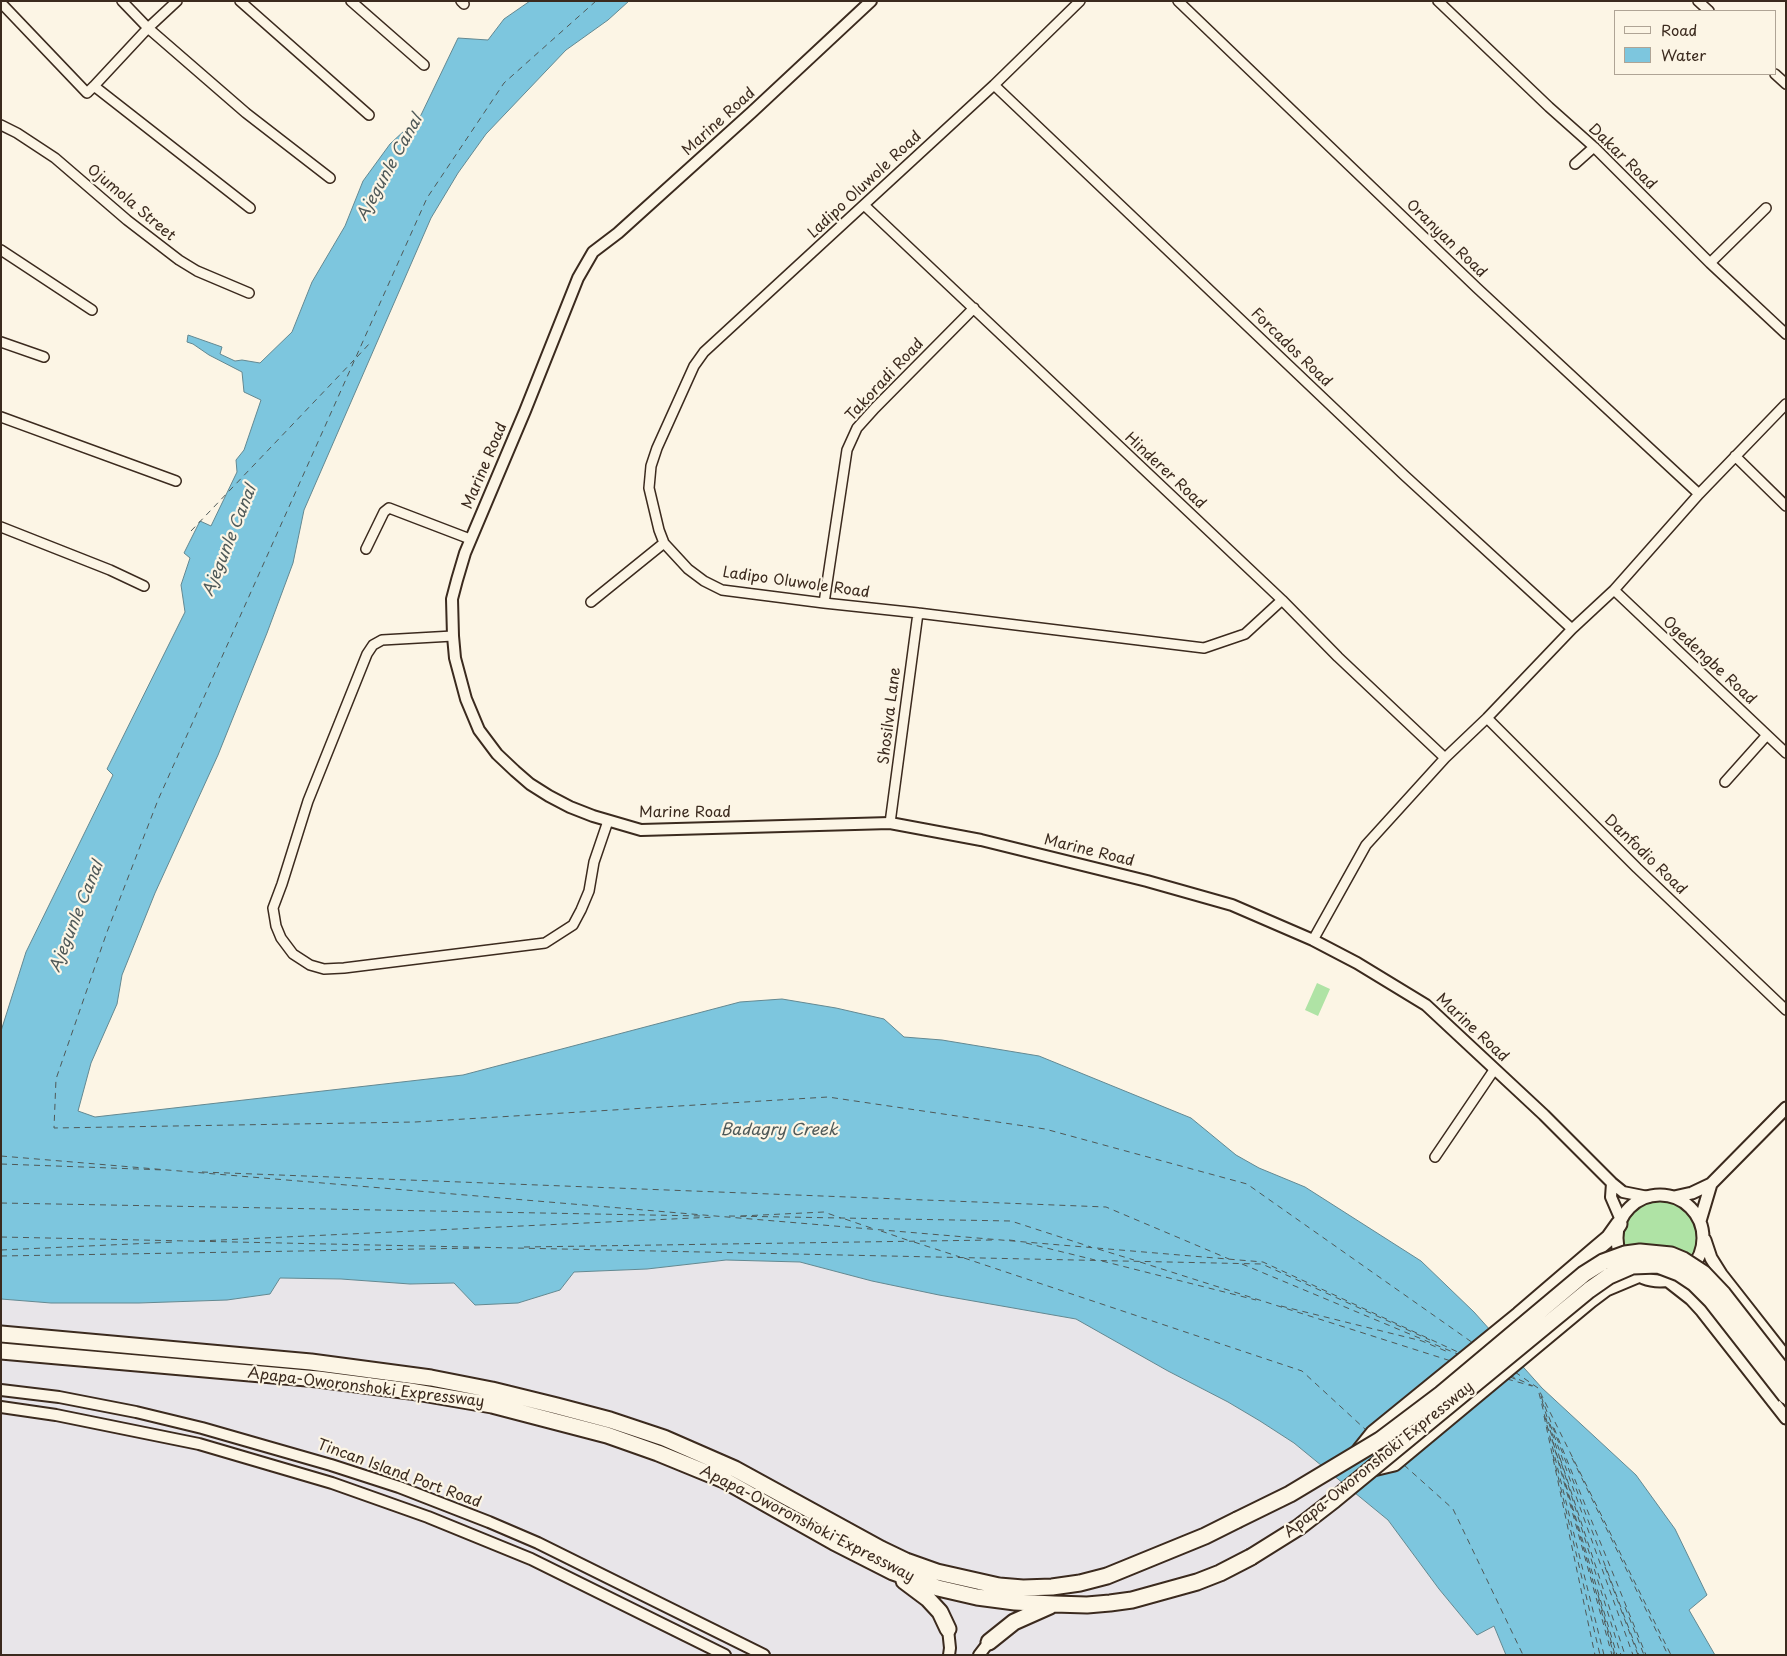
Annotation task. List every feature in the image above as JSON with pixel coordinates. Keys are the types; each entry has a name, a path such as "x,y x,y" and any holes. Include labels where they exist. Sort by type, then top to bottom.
{"highway":[{"path":"1357,1455 1374,1432 1519,1315 1602,1244 1620,1222"},
{"name":"Apapa-Oworonshoki Expressway","path":"1,1334 312,1362 431,1378 520,1397 610,1420 664,1438 735,1469 906,1561 937,1572 999,1586 1023,1588 1052,1587 1080,1583 1107,1576 1205,1536 1290,1494 1380,1440 1441,1394 1584,1274 1603,1262 1631,1252 1653,1252 1671,1255 1703,1273 1723,1294 1786,1375"},
{"name":"Apapa-Oworonshoki Expressway","path":"1,1351 318,1379 410,1391 492,1405 607,1435 658,1453 724,1480 834,1542 893,1572 938,1588 977,1597 1015,1602 1087,1605 1132,1600 1197,1582 1220,1573 1299,1527 1589,1290 1609,1276 1632,1266 1658,1265 1679,1273 1694,1283 1711,1300 1786,1396"},
{"path":"1373,1468 1394,1463 1606,1288 1637,1275"},
{"path":"893,1572 928,1599 940,1612 948,1630"},
{"path":"989,1642 1014,1622 1054,1604"}],"main road":[{"path":"1674,1197 1692,1193 1711,1184 1786,1108"},
{"path":"1700,1221 1711,1184"},
{"path":"1704,1237 1702,1252 1694,1266 1682,1276 1668,1281 1652,1281 1637,1275 1625,1263 1618,1248 1617,1240 1620,1222 1633,1204 1648,1196 1665,1195 1674,1197 1692,1208 1700,1221 1711,1258 1721,1274 1786,1357"},
{"path":"1668,1281 1691,1299 1702,1311 1786,1418"}],"street":[{"path":"122,1 148,28 246,113 330,178"},
{"path":"3,6 87,93 148,28 177,1"},
{"path":"240,1 369,115"},
{"path":"351,1 424,65"},
{"name":"Marine Road","path":"871,1 752,112 631,221 593,252 578,278 525,411 470,539 452,599 452,636 459,677 479,730 497,754 523,778 549,796 570,807 608,821 641,830 890,824 981,840 1232,905 1313,940 1357,963 1426,1005 1544,1115 1612,1183 1623,1192 1648,1196"},
{"name":"Ladipo Oluwole Road","path":"1080,1 994,85 704,352 694,366 657,448 651,466 649,488 664,544 688,569 704,581 722,590 1204,648 1245,634 1282,600"},
{"name":"Oranyan Road","path":"1178,1 1477,288 1699,494"},
{"name":"Dakar Road","path":"1438,1 1549,107 1594,147 1710,263 1786,334"},
{"path":"1698,1 1708,10"},
{"path":"1776,75 1786,84"},
{"name":"Forcados Road","path":"994,85 1397,468 1572,629"},
{"path":"94,86 250,208"},
{"name":"Ojumola Street","path":"1,125 17,133 55,158 127,220 179,260 197,271 249,293"},
{"path":"1575,164 1594,147"},
{"name":"Hinderer Road","path":"864,205 1282,600 1338,657 1445,758"},
{"path":"1710,263 1766,208"},
{"path":"1,250 92,310"},
{"name":"Takoradi Road","path":"824,603 847,450 857,428 974,308"},
{"path":"1,342 44,357"},
{"path":"1313,940 1366,845 1445,758 1487,718 1572,629 1614,590 1699,494 1786,404"},
{"path":"1,418 176,481"},
{"path":"1736,456 1786,506"},
{"path":"366,548 384,512 389,508 470,539"},
{"path":"1,527 110,570 144,586"},
{"path":"591,602 664,544"},
{"name":"Ogedengbe Road","path":"1614,590 1786,753"},
{"name":"Shosilva Lane","path":"890,824 918,613"},
{"path":"452,636 382,640 373,645 367,654 308,801 273,908 276,926 281,938 293,954 310,965 324,969 545,943 573,925 581,910 589,891 594,862 608,821"},
{"name":"Danfodio Road","path":"1487,718 1637,868 1786,1010"},
{"path":"1725,782 1767,735"},
{"path":"1436,1157 1494,1070"},
{"path":"1612,1183 1611,1197 1620,1222"},
{"name":"Tincan Island Port Road","path":"1,1390 68,1399 136,1412 202,1428 303,1456 399,1488 538,1543 764,1655"},
{"name":"Tincan Island Port Road","path":"1,1407 56,1414 199,1444 332,1483 428,1517 531,1559 725,1655"},
{"path":"948,1630 949,1655"},
{"path":"978,1655 989,1642"}],"shaded area":[{"path":"726,1260 800,1262 872,1281 1077,1319 1168,1371 1228,1402 1294,1443 1388,1520 1439,1589 1477,1635 1494,1626 1506,1655 1,1655 1,1299 51,1303 227,1300 270,1294 280,1278 341,1279 410,1284 454,1283 475,1305 518,1303 560,1290 573,1272 647,1269"}],"green space":[{"path":"1317,983 1330,989 1318,1016 1305,1010"},
{"path":"1661,1199 1675,1202 1688,1210 1696,1223 1699,1237 1696,1251 1688,1264 1675,1272 1661,1275 1647,1272 1634,1264 1626,1251 1623,1237 1626,1223 1634,1210 1647,1202"}],"water":[{"name":"Badagry Creek","path":"530,1 629,1 608,20 566,50 486,134 458,173 431,218 304,510 293,563 267,633 218,755 155,893 122,975 117,1004 91,1063 78,1111 95,1117 463,1075 740,1002 782,999 836,1008 884,1019 904,1037 942,1040 1039,1056 1191,1118 1236,1155 1259,1168 1305,1187 1421,1261 1474,1312 1542,1388 1636,1475 1675,1529 1707,1595 1689,1610 1715,1655 1506,1655 1494,1626 1477,1635 1439,1589 1388,1520 1294,1443 1228,1402 1168,1371 1076,1319 939,1295 872,1281 800,1262 726,1260 647,1269 574,1272 560,1290 518,1303 475,1305 454,1283 410,1284 341,1279 280,1278 270,1294 227,1300 51,1303 1,1299 1,1031 26,952 113,775 107,769 185,612 181,585 190,558 184,553 200,521 211,526 237,472 236,460 244,450 261,400 244,392 242,372 187,342 188,335 222,347 220,354 235,361 242,360 260,363 292,332 312,282 345,226 363,181 390,144 421,115 458,38 488,40 504,19"}],"ferry route":[{"path":"596,1 504,83 427,198 158,800 107,932 56,1079 54,1128 415,1122 828,1097 1045,1129 1247,1184 1473,1343"},
{"path":"357,357 370,343"},
{"path":"191,531 354,360"},
{"path":"1,1156 1263,1262 1460,1353"},
{"path":"1,1164 165,1170"},
{"path":"202,1172 1106,1207 1229,1259"},
{"path":"1,1203 703,1216"},
{"path":"741,1216 824,1212 841,1218"},
{"path":"729,1216 1011,1221 1091,1247"},
{"path":"199,1241 715,1217"},
{"path":"845,1219 874,1229"},
{"path":"881,1231 910,1241"},
{"path":"1,1237 1262,1264 1430,1340"},
{"path":"524,1247 993,1240"},
{"path":"1009,1240 1018,1241"},
{"path":"1,1250 175,1242"},
{"path":"914,1242 960,1257"},
{"path":"1026,1243 1095,1260"},
{"path":"1,1256 480,1248"},
{"path":"1098,1249 1134,1260"},
{"path":"964,1258 1302,1371 1366,1430"},
{"path":"1102,1261 1256,1300"},
{"path":"1140,1262 1451,1361"},
{"path":"1242,1264 1460,1355"},
{"path":"1281,1306 1422,1341 1448,1352"},
{"path":"1515,1372 1538,1388 1671,1655"},
{"path":"1509,1375 1533,1386"},
{"path":"1510,1377 1518,1380"},
{"path":"1507,1379 1532,1386"},
{"path":"1539,1393 1604,1655"},
{"path":"1541,1396 1639,1655"},
{"path":"1542,1401 1621,1655"},
{"path":"1544,1416 1595,1655"},
{"path":"1546,1418 1549,1431"},
{"path":"1550,1424 1633,1655"},
{"path":"1554,1428 1646,1655"},
{"path":"1550,1430 1553,1440"},
{"path":"1552,1439 1612,1655"},
{"path":"1553,1442 1617,1655"},
{"path":"1553,1455 1600,1655"},
{"path":"1560,1458 1625,1655"},
{"path":"1572,1458 1668,1655"},
{"path":"1404,1465 1453,1509 1523,1655"},
{"path":"1565,1483 1614,1655"},
{"path":"1605,1567 1638,1655"},
{"path":"1598,1595 1615,1655"},
{"path":"1625,1607 1644,1655"}],"water label":[{"name":"Ajegunle Canal","path":"390,168"},
{"name":"Ajegunle Canal","path":"230,541"},
{"name":"Ajegunle Canal","path":"77,917"}]}
